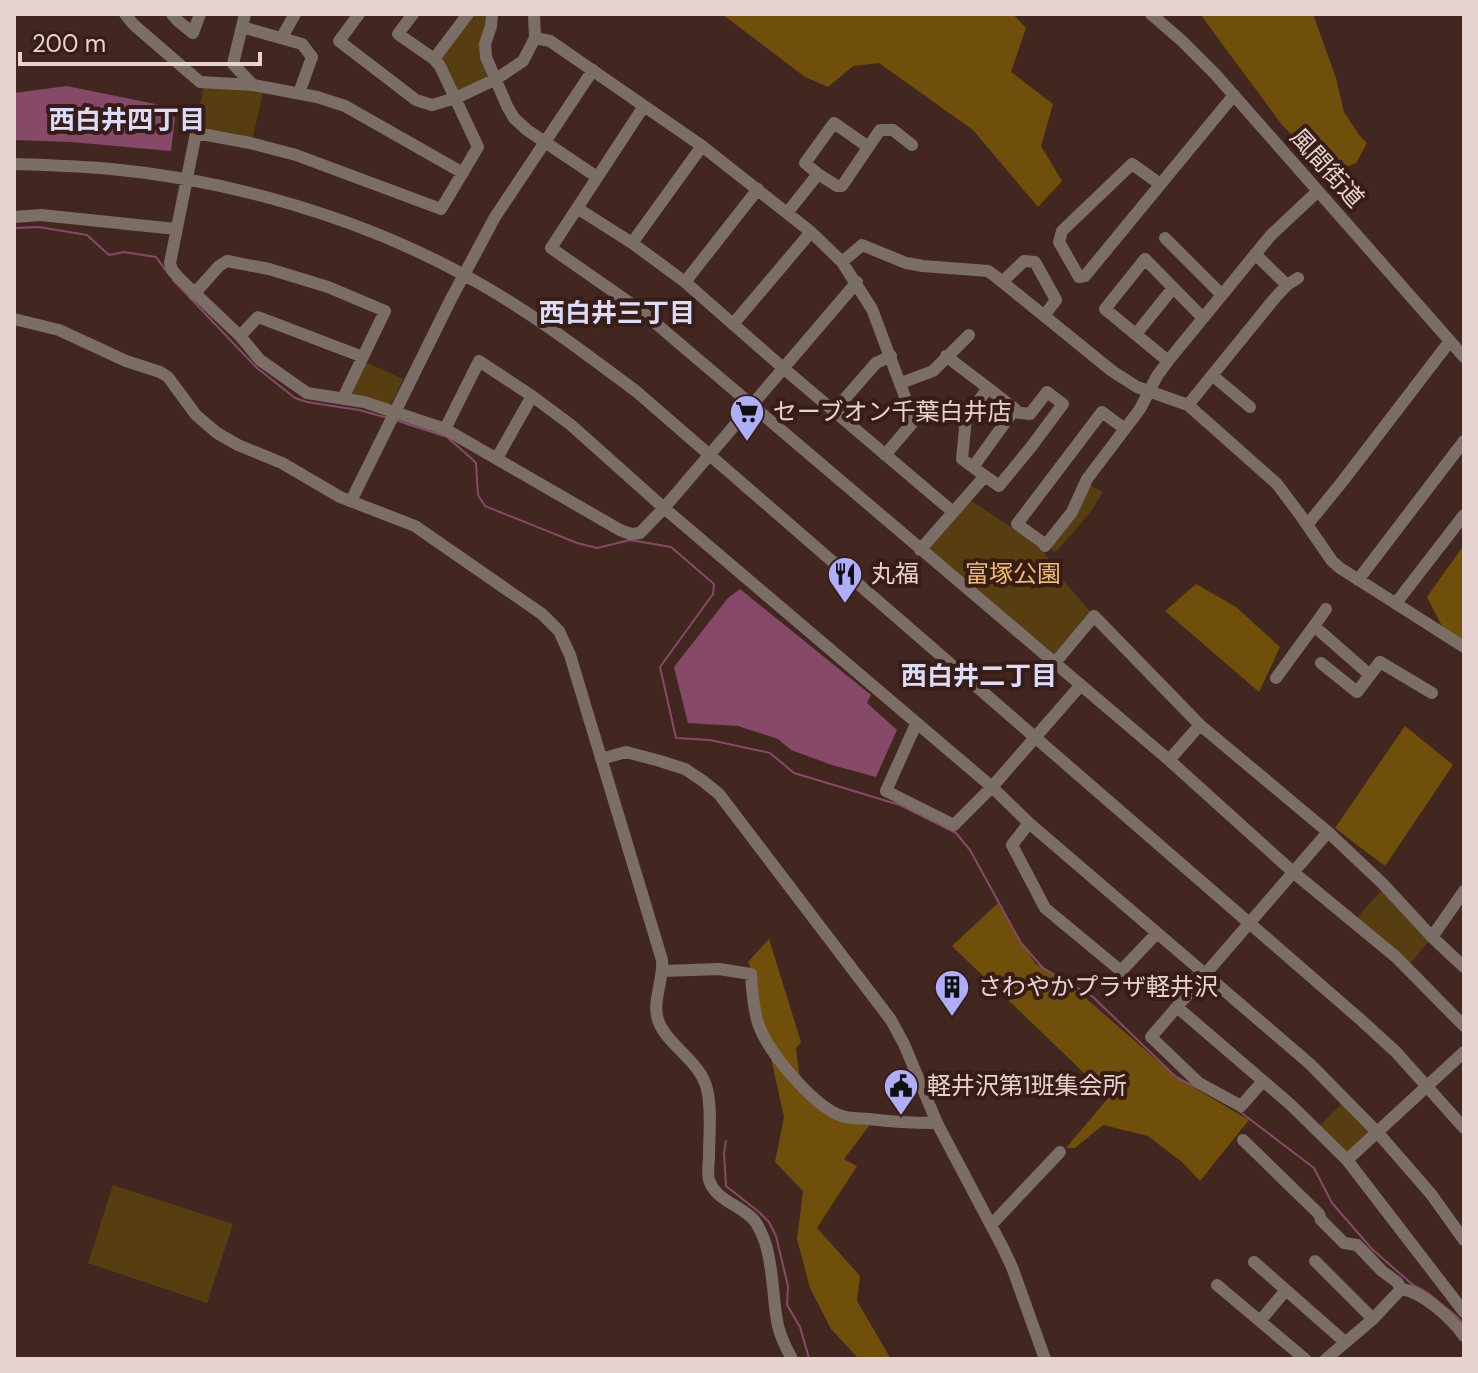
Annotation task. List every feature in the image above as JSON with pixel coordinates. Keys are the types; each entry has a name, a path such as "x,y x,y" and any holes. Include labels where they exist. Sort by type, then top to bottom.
{"street":[{"path":"125,14 200,82 253,85 299,93 345,106 463,173"},
{"path":"172,14 193,33 200,14"},
{"path":"282,37 295,14"},
{"path":"359,14 339,41 416,100 432,105 456,98 496,79 523,61 535,38 534,14"},
{"path":"413,14 398,34 434,59 445,73 478,147 441,209 296,155 196,133 170,263 172,270 240,336 260,360 307,393 364,402 393,417 445,429 620,530 640,533 857,282"},
{"path":"434,59 468,14"},
{"path":"492,14 485,44 486,57 514,118 597,177"},
{"name":"風間街道","path":"1151,14 1234,95 1464,357"},
{"path":"253,85 233,64 243,18 302,44 312,57 299,93"},
{"path":"535,38 550,41 702,146 811,232 842,262 872,309 914,421 885,455"},
{"path":"351,501 495,217 593,70"},
{"path":"1160,184 1132,164 1062,231 1059,242 1079,277 1085,276 1234,95"},
{"path":"644,106 551,248 640,310 1169,760 1293,872 1396,957 1464,1026"},
{"path":"867,146 834,123 805,163 837,186 842,186 880,130 893,130 912,145"},
{"path":"632,243 702,146"},
{"path":"14,164 112,169 261,196 331,217 396,243 463,275 524,310 637,392 1361,1020 1396,1052 1464,1128"},
{"path":"787,213 818,174"},
{"path":"685,282 758,189"},
{"path":"1125,429 1102,412 1017,524 1045,546 1072,512 1087,479 1125,429 1140,409 1168,361 1271,235 1318,191"},
{"path":"577,208 685,282 953,512"},
{"path":"14,217 41,215 176,229"},
{"path":"734,323 811,232"},
{"path":"1165,238 1222,295"},
{"path":"842,262 862,245 906,263 988,271 1112,371 1137,387 1188,405 1267,474 1332,561 1464,647"},
{"path":"1188,405 1293,282 1255,254"},
{"path":"1168,361 1105,309 1145,259 1203,318"},
{"path":"194,294 227,261 269,269 328,287 385,311 343,398"},
{"path":"1002,282 1024,261 1035,262 1056,300 1044,316"},
{"path":"1136,334 1173,288"},
{"path":"240,336 258,317 363,357"},
{"path":"14,319 59,330 126,361 160,372 196,415 217,433 282,463 328,491 415,526 552,622 570,655 662,960 659,1022 706,1084 709,1180 720,1195 750,1216 760,1229 771,1264 778,1326 792,1359"},
{"path":"901,383 933,371 969,335"},
{"path":"1307,525 1450,341"},
{"path":"834,411 876,363 891,356"},
{"path":"946,356 1015,409 973,467"},
{"path":"445,429 479,361 571,425 1310,1064 1378,1133 1431,1194 1464,1240"},
{"path":"1212,375 1250,407"},
{"path":"988,388 966,418 962,459 999,486 1063,404 1047,392 1030,414 1013,412"},
{"path":"497,458 532,396"},
{"path":"1358,580 1461,450"},
{"path":"920,550 985,476"},
{"path":"1396,603 1464,515"},
{"path":"1276,678 1326,609"},
{"path":"1054,664 1094,616 1200,725 1328,832 1464,967"},
{"path":"1314,626 1370,675"},
{"path":"1321,663 1357,692 1380,662 1432,693"},
{"path":"916,724 886,791 954,825 992,787 1080,686"},
{"path":"1169,760 1200,725"},
{"path":"601,759 626,752 660,761 685,769 719,794 891,1020 937,1123 1012,1267 1045,1359"},
{"path":"1029,823 1012,845 1045,908 1121,971 1157,933"},
{"path":"1263,1081 1241,1106 1199,1083 1151,1037 1328,832"},
{"path":"1432,937 1464,891"},
{"path":"663,971 719,969 751,974 753,999 764,1037 794,1079 839,1115 904,1123 937,1123"},
{"path":"1177,1007 1291,1105 1347,1160 1464,1312"},
{"path":"1347,1160 1464,1052"},
{"path":"1243,1140 1319,1214 1321,1220 1344,1243 1357,1245 1401,1289"},
{"path":"992,1224 1060,1152"},
{"path":"1315,1261 1373,1319"},
{"path":"1254,1262 1345,1342"},
{"path":"1217,1285 1305,1359"},
{"path":"1326,1359 1373,1319 1401,1289"},
{"path":"1401,1289 1436,1306 1464,1336"},
{"path":"1260,1321 1286,1290"}],"green space":[{"path":"474,14 490,14 488,79 463,92 456,90 441,56"},
{"path":"204,85 263,92 252,141 195,129"},
{"path":"365,362 403,379 392,403 386,406 353,397 351,392"},
{"path":"1089,485 1103,492 1089,514 1055,553 1049,546"},
{"name":"富塚公園","path":"971,501 1041,547 1057,573 1094,616 1053,658 922,550"},
{"path":"1383,889 1430,940 1407,967 1354,921"},
{"path":"1344,1101 1370,1128 1370,1134 1349,1152 1344,1152 1319,1127"},
{"path":"113,1185 233,1224 207,1303 88,1263"}],"shaded area":[{"path":"722,14 1013,14 1026,28 1011,72 1053,104 1041,146 1062,181 1038,207 973,130 879,63 853,66 828,87 805,77"},
{"path":"1200,14 1313,14 1336,78 1344,112 1367,143 1356,163 1330,173 1283,126"},
{"path":"67,86 160,105 175,118 171,151 14,140 14,93"},
{"path":"1464,545 1464,651 1443,628 1427,597"},
{"path":"1196,584 1236,607 1280,647 1259,692 1165,611"},
{"path":"740,589 871,695 867,703 897,730 876,777 791,750 778,739 738,726 688,723 674,667 728,598"},
{"path":"1405,726 1453,765 1385,866 1335,828"},
{"path":"998,903 1036,964 1065,980 1176,1077 1249,1120 1200,1181 1182,1162 1148,1136 1103,1125 1075,1148 1066,1148 1109,1097 952,946"},
{"path":"769,939 801,1042 796,1048 800,1080 825,1112 872,1122 844,1159 857,1166 817,1228 860,1276 857,1301 891,1359 859,1359 831,1329 810,1288 797,1239 803,1191 775,1162 784,1117 748,962"}],"waterway":[{"path":"14,228 39,227 87,235 109,255 124,252 156,257 167,272"},
{"path":"173,280 257,368 295,398 388,418"},
{"path":"398,421 447,437 472,459 476,463 478,495 485,506 597,548 630,540 671,547 714,584 713,594 660,667 676,738 710,740 770,753 794,773 900,805 956,833 970,850 1021,943 1043,968 1093,997 1176,1077 1195,1087"},
{"path":"1239,1111 1314,1168 1332,1203 1372,1249 1464,1325"},
{"path":"726,1141 726,1186 759,1212 776,1236 788,1286 787,1305 800,1327 811,1359"}],"place":[{"name":"セーブオン千葉白井店","path":"747,443"},
{"name":"丸福","path":"845,605"},
{"name":"さわやかプラザ軽井沢","path":"952,1018"},
{"name":"軽井沢第1班集会所","path":"901,1117"}],"district":[{"name":"西白井四丁目","path":"127,120"},
{"name":"西白井三丁目","path":"617,313"},
{"name":"西白井二丁目","path":"979,676"}]}
